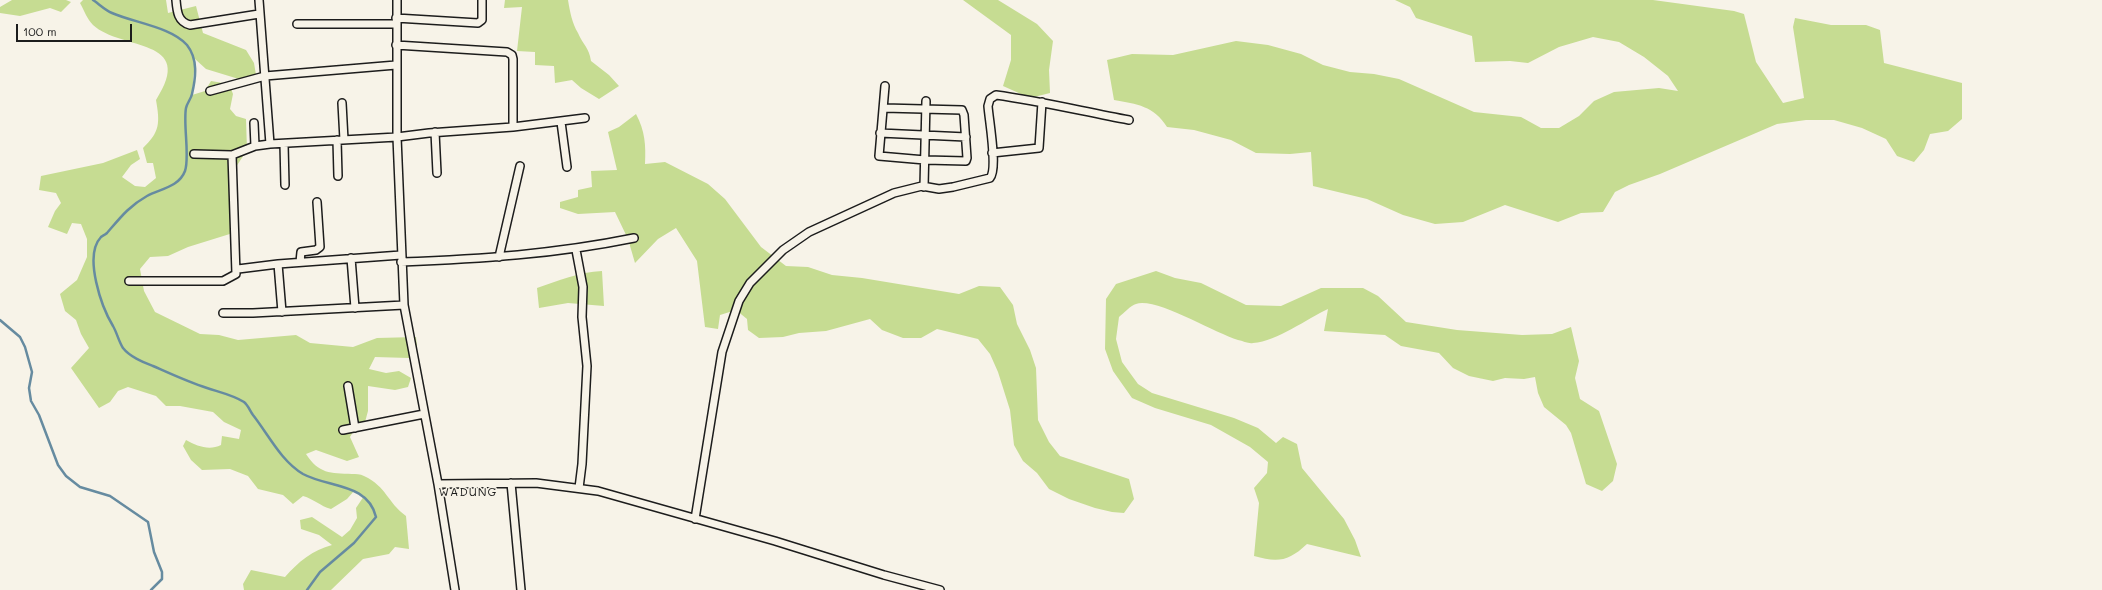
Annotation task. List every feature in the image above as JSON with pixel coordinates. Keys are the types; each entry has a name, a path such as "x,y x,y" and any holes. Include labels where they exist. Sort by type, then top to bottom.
{"street":[{"path":"176,0 179,18 184,24 190,25 259,14"},
{"path":"259,0 270,144"},
{"path":"397,0 397,137 404,305 438,484 455,590"},
{"path":"297,24 396,21 478,22 482,20 482,0"},
{"path":"396,45 508,52 512,55 513,59 513,127"},
{"path":"210,91 265,76 396,66"},
{"path":"884,108 925,111 962,110 966,137 966,161 925,160 879,156 885,86"},
{"path":"695,519 722,352 739,301 750,283 783,250 809,232 894,193 910,188 953,187 990,178 992,172 992,153 988,106 992,97 996,95 1042,102 1077,111 1129,120"},
{"path":"924,187 926,101"},
{"path":"992,153 1039,148 1042,102"},
{"path":"338,176 342,103"},
{"path":"194,154 232,155 255,146 270,144 397,137 435,132 513,127 585,118"},
{"path":"561,122 567,167"},
{"path":"254,123 255,146"},
{"path":"435,132 437,173"},
{"path":"880,133 966,137"},
{"path":"284,144 284,185"},
{"path":"129,281 223,281 234,276 238,269 232,155"},
{"path":"499,257 520,166"},
{"path":"300,262 301,252 316,250 320,247 317,202"},
{"path":"238,269 351,258 499,257 576,250 634,238"},
{"path":"576,250 583,287 582,317 587,366 582,464 579,488"},
{"path":"351,258 356,308"},
{"path":"278,264 282,312"},
{"path":"223,313 282,312 404,305"},
{"path":"348,386 355,428"},
{"path":"343,430 424,414"},
{"path":"438,484 511,483 562,485 625,497 884,575 940,590"},
{"path":"511,483 521,590"}],"green space":[{"path":"12,0 66,0 71,2 61,12 50,8 20,16 0,13 0,7"},
{"path":"83,0 166,0 168,13 196,6 203,33 246,50 254,63 257,81 242,80 206,69 195,59 192,95 205,91 211,81 229,84 233,94 230,109 236,116 246,119 247,150 236,167 233,190 233,233 188,247 168,256 150,257 140,269 144,291 155,312 200,334 219,335 238,340 296,335 310,343 353,347 377,338 416,337 417,346 409,358 375,357 369,369 386,373 399,371 411,378 408,387 395,390 368,386 368,411 365,422 356,427 350,437 359,457 347,461 316,450 306,454 320,469 331,473 360,474 372,480 406,516 409,549 395,547 389,554 363,559 331,590 244,590 243,584 251,570 285,577 306,557 318,550 332,545 319,535 301,529 300,520 312,517 342,537 350,530 357,518 356,508 364,496 354,491 347,499 331,509 303,496 293,504 283,495 258,489 248,476 230,469 202,470 191,460 183,446 186,440 199,446 212,448 221,445 222,436 239,439 241,430 224,422 213,412 180,406 166,406 156,396 128,387 118,391 110,402 99,408 71,368 89,348 81,334 76,320 65,311 60,294 77,280 87,257 87,239 81,224 72,223 67,234 48,227 55,211 61,203 56,193 39,190 41,176 103,163 137,150 140,159 131,165 122,177 135,186 145,187 156,178 153,163 147,163 143,148 156,132 158,115 156,100 166,80 167,65 161,55 150,49 105,33 93,25 80,3"},
{"path":"505,0 568,0 574,25 587,49 591,61 609,75 619,86 599,99 581,88 572,80 555,83 554,66 535,65 535,52 517,51 522,7 504,8"},
{"path":"963,0 998,0 1037,24 1053,41 1049,70 1050,93 1030,98 1003,86 1011,60 1011,35"},
{"path":"1395,0 1653,0 1734,11 1744,14 1756,62 1783,103 1804,98 1793,27 1795,18 1831,25 1866,25 1880,30 1884,63 1962,83 1962,119 1948,131 1930,134 1924,150 1914,162 1897,156 1886,139 1862,128 1834,120 1806,120 1777,124 1660,174 1629,185 1615,192 1603,212 1581,213 1558,222 1505,205 1463,222 1435,224 1403,215 1367,199 1313,186 1311,152 1290,154 1256,153 1231,140 1194,130 1167,127 1151,110 1130,103 1114,100 1107,60 1132,54 1173,55 1236,41 1268,45 1301,54 1323,65 1350,72 1374,74 1399,79 1474,112 1521,117 1541,128 1559,128 1579,116 1594,101 1614,92 1659,88 1678,91 1668,76 1644,57 1619,42 1593,37 1559,47 1528,63 1510,61 1475,62 1472,36 1416,18 1410,7"},
{"path":"636,114 644,138 645,164 665,162 708,184 725,199 761,247 786,266 808,267 832,275 862,278 959,294 979,286 1000,287 1013,305 1017,324 1030,350 1036,368 1038,420 1049,442 1060,456 1129,479 1134,499 1124,513 1095,508 1069,499 1049,489 1037,473 1023,461 1014,445 1010,410 998,372 990,354 978,339 937,329 921,338 903,338 882,330 870,319 826,331 799,333 783,337 759,338 748,330 747,319 736,310 720,315 718,329 705,327 697,261 676,228 658,239 635,263 628,239 615,212 578,214 560,208 560,202 578,197 578,190 592,187 591,171 617,170 608,132 619,127"},
{"path":"602,271 604,306 568,303 539,308 537,288 577,275"},
{"path":"1156,271 1175,278 1201,283 1246,305 1281,306 1321,288 1363,288 1378,296 1406,322 1457,330 1522,335 1552,334 1571,327 1579,361 1575,378 1580,399 1599,411 1617,464 1613,481 1602,491 1586,484 1571,433 1566,425 1544,407 1538,393 1535,377 1524,379 1505,378 1493,381 1469,376 1453,368 1439,353 1401,346 1385,335 1324,331 1328,309 1282,334 1262,341 1248,343 1228,336 1171,310 1145,303 1136,304 1130,307 1119,317 1116,339 1122,362 1138,384 1152,393 1234,418 1258,428 1276,443 1283,437 1297,444 1302,468 1344,519 1355,540 1361,557 1307,544 1301,550 1283,559 1277,560 1254,556 1259,503 1254,488 1267,473 1268,462 1250,447 1211,425 1155,408 1132,398 1113,371 1105,349 1106,299 1116,284"}],"waterway":[{"path":"93,0 104,9 112,13 152,26 180,39 191,50 195,68 192,94 186,108 185,115 187,158 185,171 174,184 147,196 135,204 107,233 101,237 96,246 94,269 96,282 104,307 123,348 133,357 180,378 244,402 281,455 295,469 313,478 356,492 365,498 372,506 376,517 354,543 320,572 307,590"},
{"path":"0,320 20,337 25,347 32,372 29,388 31,401 39,415 58,465 66,476 80,487 110,496 148,522 154,552 162,572 162,579 151,590"}],"district":[{"name":"WADUNG","path":"468,492"}]}
